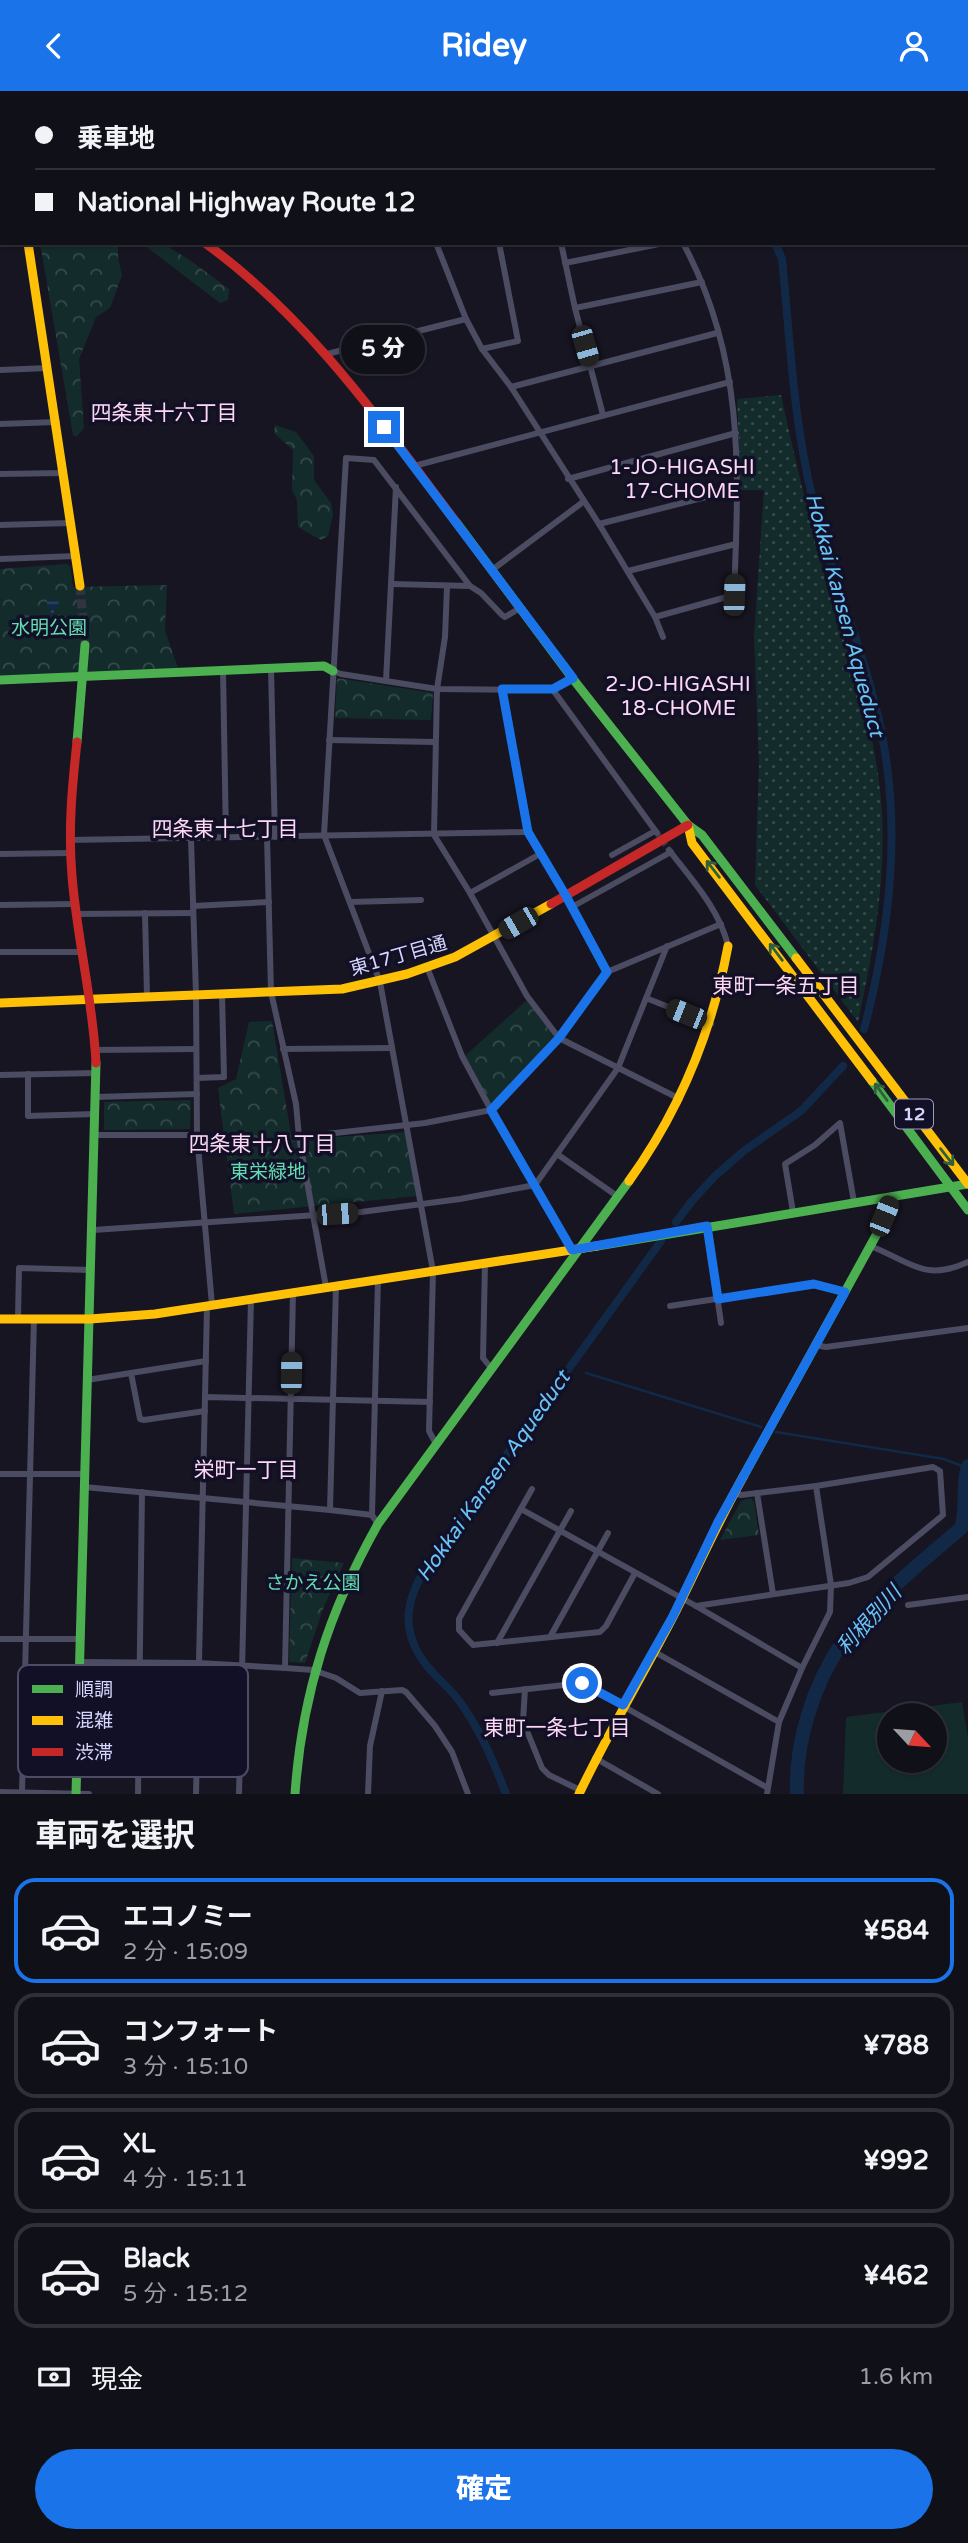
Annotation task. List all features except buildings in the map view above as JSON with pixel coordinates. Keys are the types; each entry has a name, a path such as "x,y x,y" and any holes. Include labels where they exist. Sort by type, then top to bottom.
{"main road":[{"path":"27,245 57,422 80,586"},
{"name":"12","path":"220,247 327,353 573,678 688,825 702,835 968,1184"},
{"path":"79,1665 96,1050 69,840 71,798 85,677 85,645"},
{"path":"0,680 324,666 333,671"},
{"name":"12","path":"688,825 692,843 855,1056 968,1210"},
{"name":"東17丁目通","path":"0,1003 342,989 380,982 444,962 494,937 688,825"},
{"path":"295,1794 300,1734 313,1670 337,1602 378,1524 576,1249 649,1153 698,1062 711,1024 728,946"},
{"path":"0,1318 89,1319 133,1316 576,1249 968,1184"},
{"path":"580,1792 595,1758 681,1599 734,1493 870,1246 892,1197"}],"street":[{"path":"437,245 466,319 482,349 511,387 599,524 655,617 663,637"},
{"path":"482,349 518,341 499,245"},
{"path":"561,245 603,415"},
{"path":"565,263 654,245"},
{"path":"655,617 734,595 737,433 730,383 702,282 684,245"},
{"path":"575,308 702,282"},
{"path":"327,353 466,319"},
{"path":"511,387 717,333"},
{"path":"0,370 48,368"},
{"path":"413,466 730,383"},
{"path":"0,423 57,422"},
{"path":"568,479 737,433"},
{"path":"436,1444 429,1431 433,1271 407,1125 380,982 324,835 346,459 374,460 470,586 505,617 520,608"},
{"path":"0,474 64,473"},
{"path":"386,681 396,487"},
{"path":"599,524 738,489"},
{"path":"492,571 583,502"},
{"path":"0,526 71,523"},
{"path":"628,571 736,544"},
{"path":"0,559 76,557"},
{"path":"392,584 470,586"},
{"path":"447,586 437,689 434,835 470,893 527,996 559,1038 680,1099"},
{"path":"271,669 271,992 296,1104 312,1215 331,1286 330,1510"},
{"path":"223,670 226,838"},
{"path":"333,671 437,689 553,689 573,678"},
{"path":"502,689 528,832 607,972"},
{"path":"553,689 656,832 612,855"},
{"path":"329,740 435,742"},
{"path":"69,840 528,832"},
{"path":"191,839 197,1135 209,1305 198,1663"},
{"path":"572,907 670,851 721,924 728,946"},
{"path":"0,854 70,853"},
{"path":"470,893 540,854"},
{"path":"350,902 421,900"},
{"path":"0,905 145,913 269,902"},
{"path":"145,913 147,996"},
{"path":"299,1137 407,1125 491,1110 559,1038 607,972 721,924"},
{"path":"93,1230 312,1215 420,1204 535,1185 618,1068 667,946"},
{"path":"0,952 83,952"},
{"path":"427,967 461,1056 535,1185 576,1249"},
{"path":"197,1078 224,1077 222,994"},
{"path":"646,999 711,1024"},
{"path":"284,1049 392,1048"},
{"path":"96,1050 196,1049"},
{"path":"0,1075 96,1073"},
{"path":"28,1074 28,1116 95,1114"},
{"path":"95,1097 197,1094"},
{"path":"793,1212 785,1164 815,1145 840,1123 854,1202"},
{"path":"94,1135 197,1135"},
{"path":"557,1154 617,1196"},
{"path":"707,1226 721,1323"},
{"path":"870,1246 921,1270 959,1266 968,1262"},
{"path":"485,1263 483,1359 491,1368"},
{"path":"18,1318 19,1268 91,1270"},
{"path":"378,1279 372,1515 378,1524"},
{"path":"670,1306 814,1284 845,1292"},
{"path":"285,1668 293,1292"},
{"path":"79,1662 242,1665 251,1299"},
{"path":"26,1665 34,1318"},
{"path":"815,1345 826,1347 968,1328"},
{"path":"86,1380 206,1361"},
{"path":"131,1374 140,1419 205,1411"},
{"path":"205,1397 430,1402"},
{"path":"696,1606 868,1577 943,1515 940,1471 933,1467 816,1486 734,1493"},
{"path":"0,1474 84,1474"},
{"path":"492,1693 578,1682 623,1705 766,1790 779,1722 830,1612 831,1585 816,1486"},
{"path":"84,1487 372,1515"},
{"path":"532,1489 459,1619 458,1630 473,1645 600,1632 635,1573"},
{"path":"140,1664 142,1492"},
{"path":"757,1493 773,1594"},
{"path":"521,1509 802,1668"},
{"path":"496,1643 571,1511"},
{"path":"550,1637 608,1533"},
{"path":"908,1605 968,1597"},
{"path":"0,1639 80,1639"},
{"path":"653,1651 779,1722"},
{"path":"248,1665 313,1670 336,1678 360,1693 406,1692 435,1726 452,1752 468,1794"},
{"path":"525,1689 523,1721 542,1768 549,1775 580,1792"},
{"path":"368,1794 370,1746 382,1691"},
{"path":"595,1758 657,1794"},
{"path":"22,1777 22,1792"},
{"path":"0,1792 89,1794"}],"green space":[{"path":"40,245 118,245 122,275 110,308 96,317 79,359 84,428 76,437 73,435"},
{"path":"144,245 165,245 229,289 228,300 220,303"},
{"path":"781,395 827,584 862,698 879,779 883,839 880,891 858,1022 755,885 759,763 754,636 764,490 741,490 737,401"},
{"path":"275,425 296,432 314,456 314,480 331,503 333,515 328,536 321,540 298,527 297,500 292,490 293,450 274,433"},
{"name":"水明公園","path":"67,564 70,566 73,587 167,585 165,631 178,668 0,676 0,569"},
{"path":"337,678 433,693 431,720 335,718"},
{"path":"527,1000 555,1038 491,1105 465,1056"},
{"name":"東栄緑地","path":"272,1021 292,1140 408,1132 416,1196 234,1214 218,1088 236,1079 249,1022"},
{"path":"191,1100 190,1129 104,1130 104,1102"},
{"path":"751,1498 759,1535 720,1540 741,1501"},
{"name":"さかえ公園","path":"292,1558 344,1563 324,1606 305,1663 289,1662"},
{"path":"962,1702 968,1738 968,1794 843,1794 846,1717 877,1713 877,1773 947,1773 947,1704"}],"water":[{"path":"47,600 59,601 54,610 55,638 46,638 46,624 50,623 51,610 47,606"}],"waterway":[{"name":"Hokkai Kansen Aqueduct","path":"776,245 782,259 800,437 812,496 875,705 888,771 891,808 890,883 880,957 864,1029"},
{"name":"Hokkai Kansen Aqueduct","path":"676,1222 715,1176 745,1150 801,1111 843,1066"},
{"name":"Hokkai Kansen Aqueduct","path":"506,1794 491,1756 472,1720 418,1652 409,1625 412,1598 416,1585 432,1558 661,1241"},
{"path":"586,1373 761,1427"},
{"path":"776,1432 944,1459 967,1468"},
{"name":"利根別川","path":"797,1794 803,1735 822,1677 842,1643 868,1611 961,1528 968,1466"}],"tunnel":[{"path":"80,586 85,645"},
{"path":"657,833 669,850"}],"traffic: fast":[{"path":"456,522 573,679 688,825 702,835 796,958"},
{"path":"77,742 85,645"},
{"path":"0,680 324,666 333,671"},
{"path":"80,1665 96,1063"},
{"path":"872,1081 968,1210"},
{"path":"295,1794 304,1722 321,1654 345,1589 378,1524 629,1181"},
{"path":"597,1246 968,1184"},
{"path":"743,1477 879,1230 892,1197"},
{"path":"76,1777 76,1794"}],"traffic: slow":[{"path":"28,245 80,586"},
{"path":"688,825 692,843 872,1081"},
{"path":"0,1003 342,989 407,974 455,957 551,904"},
{"path":"629,1181 664,1126 692,1069 713,1009 728,946"},
{"path":"796,958 968,1184"},
{"path":"0,1319 90,1319 155,1314 597,1246"},
{"path":"579,1794 674,1615 743,1477"}],"traffic: jam":[{"path":"208,245 243,272 310,338 371,409 456,522"},
{"path":"77,742 71,809 71,859 96,1063"},
{"path":"551,904 688,825"}],"district":[{"name":"四条東十六丁目","path":"164,413"},
{"name":"1-JO-HIGASHI 17-CHOME","path":"682,479"},
{"name":"2-JO-HIGASHI 18-CHOME","path":"678,696"},
{"name":"四条東十七丁目","path":"225,829"},
{"name":"東町一条五丁目","path":"786,986"},
{"name":"四条東十八丁目","path":"262,1144"},
{"name":"栄町一丁目","path":"246,1470"},
{"name":"東町一条七丁目","path":"557,1728"}],"route":[{"path":"384,427 573,678 553,689 502,689 528,832 607,972 559,1038 491,1110 572,1250 707,1226 718,1299 814,1284 845,1292 718,1522 673,1616 623,1705 582,1683"}]}
